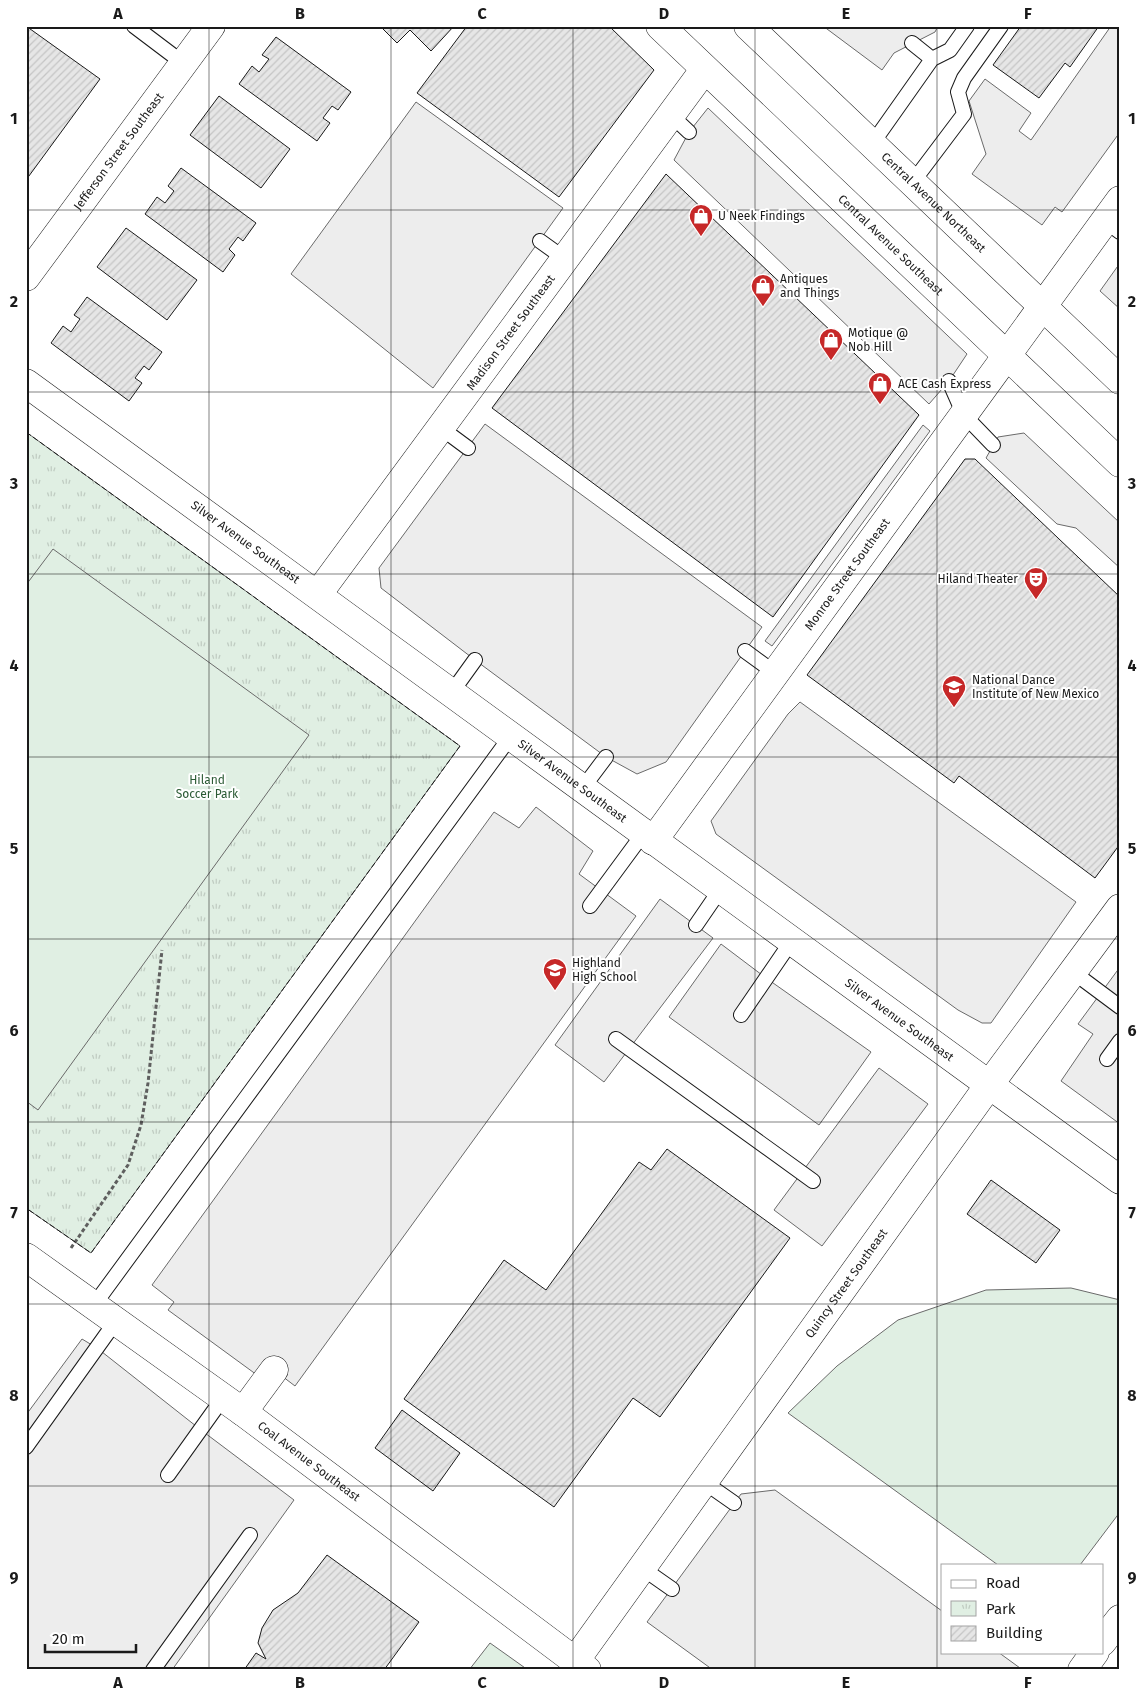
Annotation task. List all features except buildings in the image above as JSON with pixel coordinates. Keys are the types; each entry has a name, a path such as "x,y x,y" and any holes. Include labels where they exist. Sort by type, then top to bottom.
{"street":[{"name":"Jefferson Street Southeast","path":"26,277 210,26"},
{"name":"Central Avenue Southeast","path":"660,26 704,70 1120,462"},
{"name":"Central Avenue Northeast","path":"748,26 1120,380"},
{"name":"Madison Street Southeast","path":"318,594 565,259 680,124 704,70"},
{"name":"Monroe Street Southeast","path":"648,837 775,674 1042,307 1115,218"},
{"name":"Silver Avenue Southeast","path":"26,383 1120,1180"},
{"name":"Quincy Street Southeast","path":"581,1665 642,1568 989,1085 1120,908"},
{"name":"Coal Avenue Southeast","path":"26,1257 233,1405 581,1665"},
{"path":"233,1405 274,1370"},
{"path":"1104,1639 1120,1619"},
{"path":"1082,1670 1094,1654"}],"lane":[{"path":"872,144 932,59 950,50 967,26"},
{"path":"912,183 964,114 958,92 964,78 1001,26"},
{"path":"140,28 183,63"},
{"path":"912,44 932,59"},
{"path":"540,240 565,259"},
{"path":"949,381 964,414 993,445"},
{"path":"441,428 468,448"},
{"path":"745,652 775,674"},
{"path":"452,692 475,660"},
{"path":"94,1305 511,736"},
{"path":"582,789 606,756"},
{"path":"590,906 648,837"},
{"path":"696,925 720,890"},
{"path":"741,1015 791,942"},
{"path":"1072,972 1120,1007"},
{"path":"616,1039 813,1181"},
{"path":"1107,1059 1120,1042"},
{"path":"26,1447 116,1321"},
{"path":"168,1475 233,1405"},
{"path":"704,1482 734,1504"},
{"path":"153,1670 250,1536"},
{"path":"642,1568 672,1589"}],"path":[{"path":"71,1248 128,1165 141,1125 148,1083 162,950"}],"green space":[{"name":"Hiland Soccer Park","path":"26,432 460,746 91,1253 26,1208"},
{"path":"53,549 309,735 38,1110 26,1101 26,585"},
{"path":"1071,1288 1120,1300 1120,1512 1081,1564 997,1564 788,1413 837,1366 898,1320 986,1290"},
{"path":"490,1643 528,1670 469,1670"}],"shaded area":[{"path":"823,26 938,26 935,32 894,53 882,70"},
{"path":"1111,26 1120,28 1120,132 1062,212 1055,207 1042,225 972,174 986,154 969,101 985,79 1031,113 1019,131 1031,140"},
{"path":"416,102 563,208 433,388 291,274"},
{"path":"708,108 967,354 949,381 929,404 674,160 689,132"},
{"path":"1120,263 1120,309 1100,291"},
{"path":"485,424 762,627 666,762 637,774 606,757 381,588 379,568"},
{"path":"923,425 930,431 772,646 765,641"},
{"path":"1024,433 1120,523 1120,568 1076,528 1057,524 986,458 998,437"},
{"path":"800,702 1076,902 991,1023 982,1023 958,1010 716,834 711,821 788,714"},
{"path":"536,807 593,851 579,874 636,916 295,1386 274,1370 257,1375 168,1310 174,1302 152,1285 494,812 519,828"},
{"path":"660,899 713,938 604,1082 555,1045"},
{"path":"721,944 871,1052 819,1125 669,1017"},
{"path":"1120,967 1120,1124 1061,1081 1093,1034 1078,1024"},
{"path":"879,1068 928,1104 822,1246 774,1210"},
{"path":"82,1339 97,1348 294,1500 172,1670 26,1670 26,1415"},
{"path":"775,1490 941,1610 941,1654 1001,1654 1020,1668 1019,1670 713,1670 647,1622 741,1494"}],"fence":[{"path":"26,432 460,746 91,1253 26,1208"}],"place":[{"name":"U Neek Findings","path":"701,237"},
{"name":"Antiques and Things","path":"763,307"},
{"name":"Motique @ Nob Hill","path":"831,361"},
{"name":"ACE Cash Express","path":"880,405"},
{"name":"Hiland Theater","path":"1036,600"},
{"name":"National Dance Institute of New Mexico","path":"954,708"},
{"name":"Highland High School","path":"555,991"}]}
